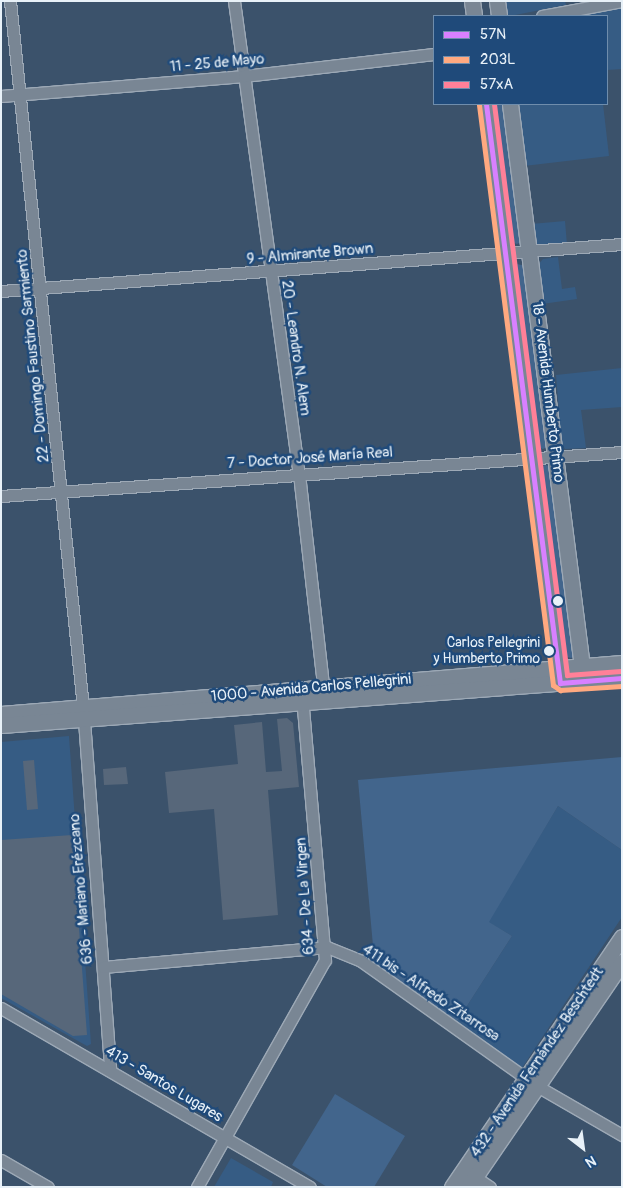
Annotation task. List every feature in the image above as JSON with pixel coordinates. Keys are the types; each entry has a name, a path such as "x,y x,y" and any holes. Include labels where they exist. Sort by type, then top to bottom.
{"main road":[{"path":"472,1 474,15"},
{"path":"497,1 499,15"},
{"name":"18 - Avenida Humberto Primo","path":"486,105 560,676"},
{"name":"18 - Avenida Humberto Primo","path":"510,105 583,673"},
{"name":"1000 - Avenida Carlos Pellegrini","path":"1,714 83,713 560,676 583,673 622,663"},
{"name":"1000 - Avenida Carlos Pellegrini","path":"583,673 622,678"},
{"name":"1000 - Avenida Carlos Pellegrini","path":"1,726 83,713"},
{"name":"432 - Avenida Fernández Beschtedt","path":"472,1182 622,937"},
{"name":"432 - Avenida Fernández Beschtedt","path":"452,1187 621,964"}],"street":[{"name":"22 - Domingo Faustino Sarmiento","path":"10,1 62,492 83,713"},
{"name":"20 - Leandro N. Alem","path":"234,1 299,474 324,693"},
{"path":"547,15 622,1"},
{"name":"11 - 25 de Mayo","path":"1,96 244,76 433,54"},
{"name":"9 - Almirante Brown","path":"1,292 622,244"},
{"name":"7 - Doctor José María Real","path":"1,496 622,452"},
{"name":"634 - De La Virgen","path":"197,1187 326,960 327,947 302,696"},
{"name":"636 - Mariano Erézcano","path":"83,713 110,1069"},
{"name":"411 bis - Alfredo Zitarrosa","path":"103,967 327,947 361,961 532,1082 622,1135"},
{"name":"413 - Santos Lugares","path":"1,1008 110,1069 310,1187"},
{"path":"1,1160 48,1187"},
{"path":"472,1182 490,1187"}],"shaded area":[{"path":"502,1 565,1 566,5 515,15 504,13"},
{"path":"622,7 622,69 608,70 608,15 583,15"},
{"path":"490,105 505,105 521,242 517,244 509,241"},
{"path":"516,105 603,105 609,156 524,166"},
{"path":"565,221 567,245 536,245 531,224"},
{"path":"558,257 562,289 575,287 577,299 542,304 537,266 543,259"},
{"path":"514,265 526,266 547,447 543,449 535,446"},
{"path":"622,368 622,407 581,410 586,448 565,449 559,440 556,412 559,412 556,375"},
{"path":"545,465 550,466 575,656 571,658 563,656 538,470"},
{"path":"69,736 91,1044 87,1046 1,998 1,742"},
{"path":"622,757 622,850 558,806 489,922 512,936 456,1023 375,968 358,780"},
{"path":"558,806 622,850 622,917 522,1068 456,1023 512,936 488,922"},
{"path":"335,1094 405,1136 374,1187 327,1187 292,1165"},
{"path":"231,1158 273,1182 271,1187 214,1187"}],"building":[{"path":"287,718 293,723 299,787 268,790 278,915 223,920 214,809 169,813 165,772 238,764 234,725 262,722 266,772 282,771 277,719"},
{"path":"34,760 38,809 27,810 23,761"},
{"path":"126,767 128,784 104,785 103,769"},
{"path":"72,835 87,1035 73,1036 1,994 1,840"}],"transit line":[{"name":"203L","path":"479,105 553,685 560,690 622,686"},
{"name":"57N","path":"486,105 560,683"},
{"name":"57xA","path":"494,105 567,675 621,671"},
{"name":"57N","path":"560,683 622,678"}],"place":[{"name":"Carlos Pellegrini y Humberto Primo","path":"549,651"}]}
